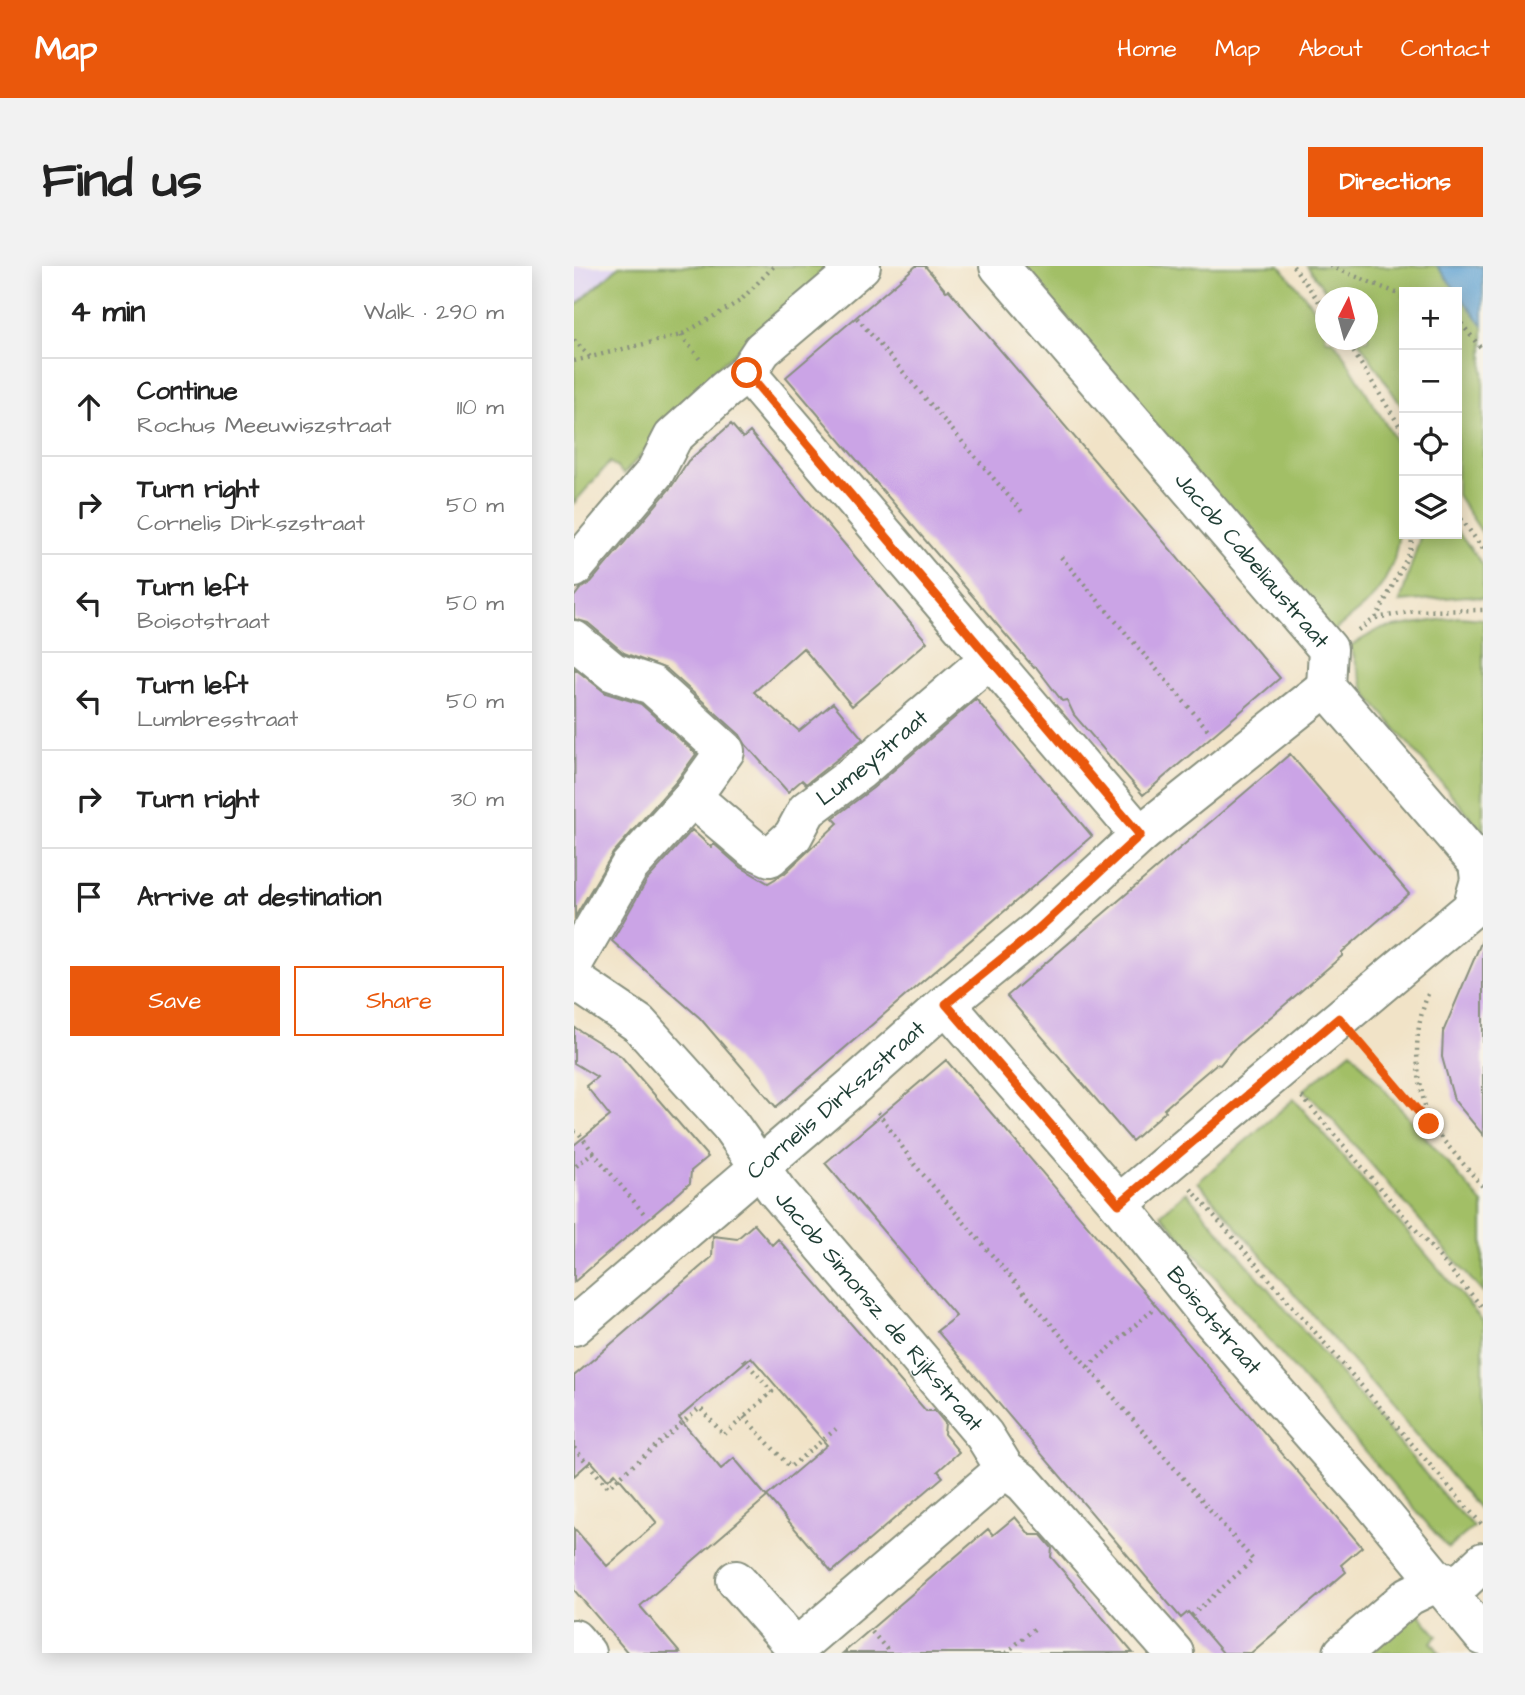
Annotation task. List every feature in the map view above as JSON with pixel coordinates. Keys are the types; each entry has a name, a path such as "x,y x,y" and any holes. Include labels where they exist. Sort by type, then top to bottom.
{"street":[{"name":"Jacob Cabeliaustraat","path":"999,266 1328,649 1326,687 1478,863 1480,880 1472,908 1339,1018"},
{"path":"574,568 655,472 673,437 747,373 762,351 848,278"},
{"path":"747,373 1140,835"},
{"path":"574,640 613,672 652,685 725,751 692,797 629,867 574,962"},
{"name":"Lumeystraat","path":"692,797 752,849 770,857 793,836 807,810 859,771 989,659"},
{"name":"Cornelis Dirkszstraat","path":"574,1326 946,1004 1037,930 1140,835 1326,687"},
{"name":"Jacob Simonsz. de Rijkstraat","path":"574,981 639,1024 730,1125 776,1190 984,1434 1005,1469 1024,1483 1169,1647"},
{"name":"Boisotstraat","path":"946,1004 1119,1204 1211,1319 1369,1498 1483,1636"},
{"path":"1119,1204 1339,1018"},
{"path":"736,1580 796,1648 1005,1469"},
{"path":"1343,1653 1409,1596 1438,1582 1461,1583 1483,1562"},
{"path":"574,1639 586,1653"}],"path":[{"path":"574,362 681,335 740,301 774,266"},
{"path":"1293,266 1315,297"},
{"path":"1330,266 1399,294"},
{"path":"848,278 1023,513"},
{"path":"1462,324 1483,351"},
{"path":"574,340 592,359"},
{"path":"1352,350 1399,425"},
{"path":"1462,520 1483,549"},
{"path":"1376,618 1410,552 1412,539"},
{"path":"1061,557 1234,760"},
{"path":"1328,649 1376,618 1415,611 1483,610"},
{"path":"1429,1124 1418,1080 1416,1047 1420,1014 1430,988"},
{"path":"1339,1018 1483,1187"},
{"path":"1279,1070 1483,1308"},
{"path":"856,1084 914,1164 1253,1560 1169,1647"},
{"path":"574,1131 578,1132 669,1245"},
{"path":"574,1168 593,1152"},
{"path":"1168,1162 1483,1526"},
{"path":"1088,1367 1183,1284"},
{"path":"574,1448 608,1487 700,1408 724,1434 772,1392 741,1356"},
{"path":"744,1417 790,1467 836,1429"},
{"path":"1006,1653 1034,1629"}],"shaded area":[{"path":"574,266 619,266 574,307"}],"green space":[{"path":"619,266 836,266 720,365 624,474 610,462 574,503 574,307"},
{"path":"1019,266 1280,266 1315,311 1315,350 1340,350 1399,450 1399,534 1394,560 1384,582 1369,602 1331,633"},
{"path":"1307,266 1437,266 1453,287 1399,287 1399,402 1365,350 1378,350 1378,287 1323,287"},
{"path":"1462,298 1483,325 1483,534 1462,502"},
{"path":"1462,538 1483,565 1483,598 1467,596 1400,602 1419,539"},
{"path":"1459,617 1483,619 1483,832 1368,696 1350,646 1380,629"},
{"path":"1351,1051 1483,1204 1483,1293 1304,1090"},
{"path":"1294,1099 1483,1321 1483,1513 1198,1182"},
{"path":"1186,1192 1451,1504 1474,1527 1448,1548 1161,1214"},
{"path":"1416,1611 1438,1636 1431,1642 1440,1653 1367,1653"}],"water":[{"path":"1437,266 1483,266 1483,325 1462,298 1462,287 1453,287"}],"building":[{"path":"916,266 925,266 946,291 949,290 1280,678 1143,795 1074,715 1067,700 1062,701 1036,667 1034,668 786,377"},
{"path":"731,424 743,438 750,432 927,642 852,706 803,648 754,692 799,731 833,703 863,739 806,784 802,780 788,792 740,735 667,669 624,653 588,623 574,619 574,597 580,589 591,582 672,486 688,461"},
{"path":"574,668 606,693 641,704 696,754 675,783 613,853 575,917"},
{"path":"976,699 1092,836 776,1107 700,1018 612,941 647,880 692,830 711,847 714,844 739,866 768,883 785,873 838,823 833,818 873,788"},
{"path":"1290,754 1409,894 1342,952 1342,956 1233,1049 1220,1065 1216,1064 1164,1109 1166,1111 1132,1141 1007,996"},
{"path":"1483,938 1483,1135 1454,1100 1442,1057 1443,1032"},
{"path":"574,1027 621,1056 708,1157 691,1171 690,1183 574,1282 574,1145 610,1116 586,1086 597,1077 574,1063"},
{"path":"946,1060 1362,1547 1341,1565 1346,1572 1251,1653 1223,1653 1188,1612 1181,1618 937,1331 956,1316 825,1163"},
{"path":"754,1224 772,1245 778,1239 926,1411 935,1411 945,1423 944,1434 959,1452 938,1471 943,1477 832,1572 767,1496 827,1445 751,1357 679,1418 721,1469 734,1458 767,1497 640,1606 680,1653 628,1653 574,1590 574,1528 607,1566 657,1523 615,1473 608,1480 591,1461 574,1476 574,1376 712,1257 713,1236 737,1239"},
{"path":"1015,1517 1030,1535 1041,1535 1052,1548 1051,1557 1133,1653 843,1653 988,1529 993,1535"}],"route":[{"path":"747,373 1140,835 1037,930 946,1004 1119,1204 1339,1018 1429,1124"}]}
